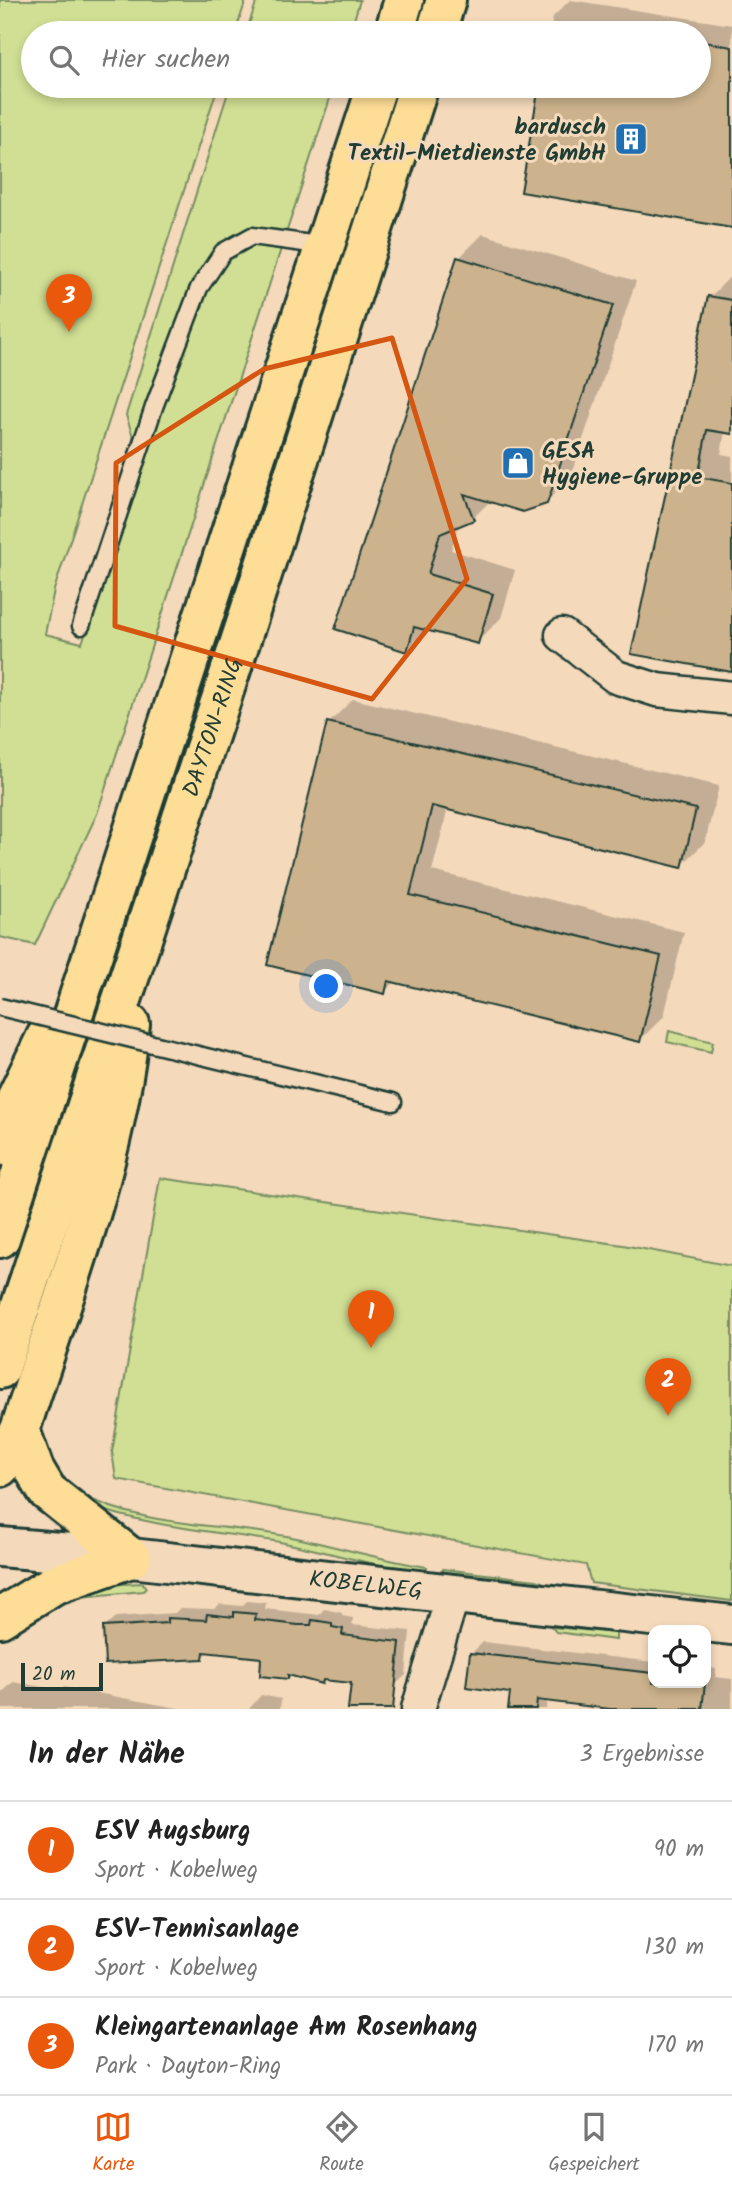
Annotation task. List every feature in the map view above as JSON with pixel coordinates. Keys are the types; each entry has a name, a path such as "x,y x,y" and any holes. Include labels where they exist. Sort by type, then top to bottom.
{"highway":[{"path":"398,21 404,0"},
{"path":"440,21 446,0"},
{"name":"DAYTON-RING","path":"0,1238 373,98"},
{"name":"DAYTON-RING","path":"0,1369 415,98"},
{"path":"0,1467 20,1430 114,1132 125,1077 136,959"},
{"path":"0,1146 18,1095 42,1044 89,966"},
{"path":"20,1430 34,1469 47,1491 131,1558"},
{"path":"0,1618 53,1585 131,1558"}],"street":[{"path":"562,635 616,677 657,690 732,698"},
{"name":"KOBELWEG","path":"0,1547 131,1558 732,1625"},
{"path":"418,1709 453,1595"}],"lane":[{"path":"81,626 154,407 199,288 223,252 252,236 326,246"},
{"path":"0,1007 393,1101"}],"highlighted area":[{"path":"392,338 467,579 372,699 115,626 116,463 264,369"}],"green space":[{"path":"0,0 246,0 239,21 21,21 21,98 214,98 54,590 45,634 82,643 143,468 126,415 226,98 330,98 97,814 35,945 0,937"},
{"path":"257,0 360,0 354,21 250,21"},
{"path":"669,1031 713,1042 711,1052 667,1042"},
{"path":"160,1178 623,1245 732,1266 732,1601 591,1583 586,1565 116,1479 112,1452"},
{"path":"78,1493 102,1504 153,1518 304,1540 427,1567 426,1574 274,1541 131,1518 84,1504"},
{"path":"443,1569 536,1580 562,1590 443,1577"},
{"path":"143,1583 146,1588 143,1591 70,1598 101,1585"},
{"path":"552,1627 616,1633 616,1640 556,1632"}],"building":[{"name":"bardusch Textil-Mietdienste GmbH","path":"711,43 732,47 732,228 521,192 537,98 711,98"},
{"path":"457,257 613,305 547,504 523,512 464,494 474,520 440,534 428,574 493,594 478,644 414,627 407,652 335,629"},
{"path":"708,296 732,300 732,434 707,430 698,477 732,483 732,672 631,654"},
{"path":"327,722 696,809 682,868 432,806 410,895 661,956 640,1042 388,981 385,994 267,965"},
{"path":"234,1612 256,1614 255,1620 298,1625 311,1625 312,1620 332,1623 332,1627 343,1629 342,1635 400,1642 393,1709 348,1709 351,1683 323,1680 322,1684 288,1675 288,1679 260,1676 261,1658 204,1652 203,1659 105,1664 103,1627 167,1623 167,1618 206,1620 207,1614 234,1617"},
{"path":"470,1653 648,1672 648,1688 704,1688 702,1709 610,1709 537,1700 536,1709 508,1709 510,1693 466,1687"}],"place":[{"name":"bardusch Textil-Mietdienste GmbH","path":"631,139"},
{"name":"Kleingartenanlage Am Rosenhang","path":"69,332"},
{"name":"GESA Hygiene-Gruppe","path":"518,463"},
{"name":"ESV Augsburg","path":"371,1348"},
{"name":"ESV-Tennisanlage","path":"668,1416"}]}
